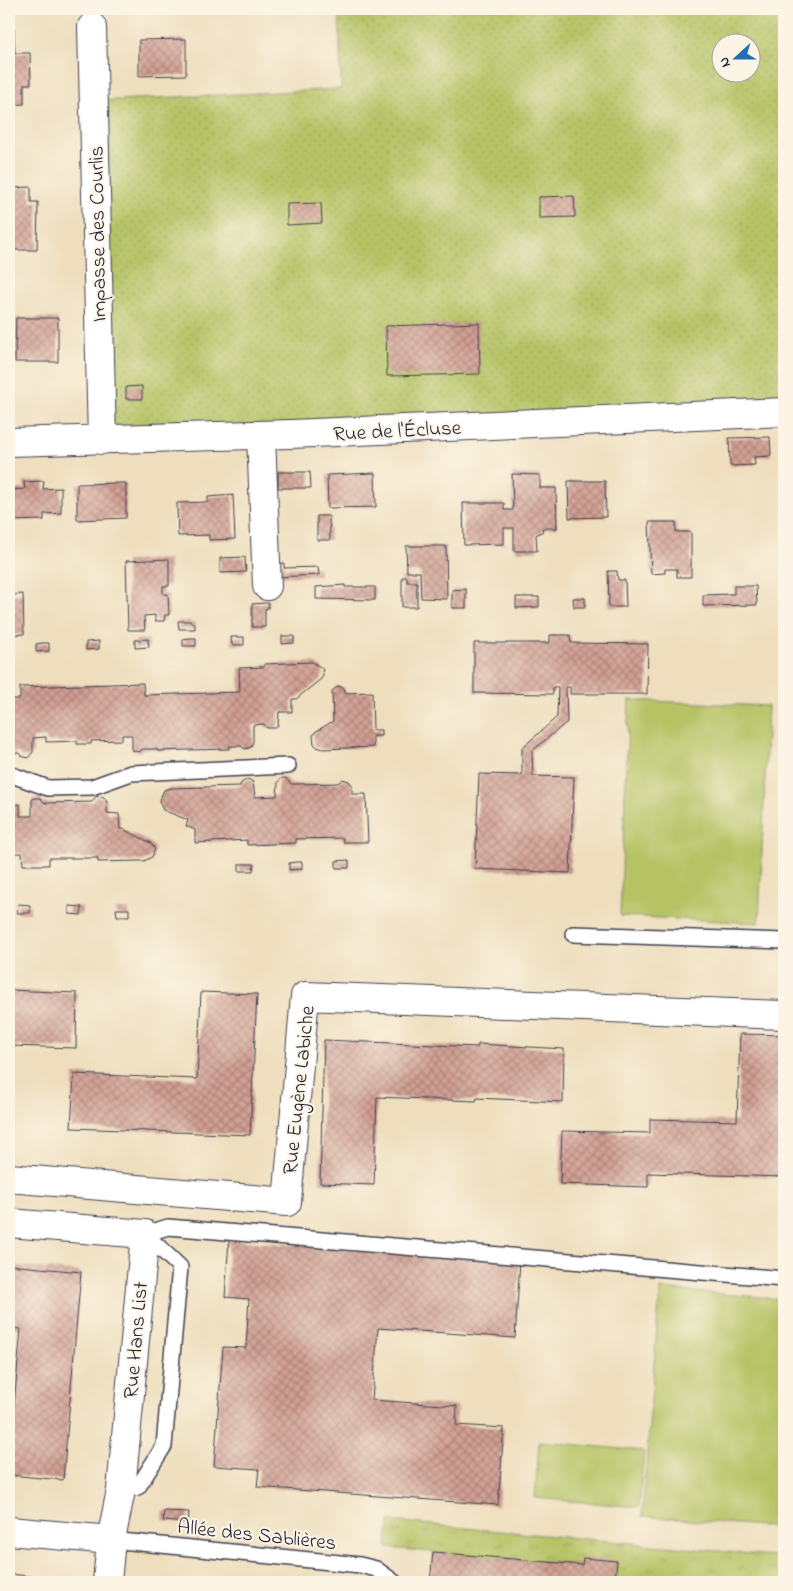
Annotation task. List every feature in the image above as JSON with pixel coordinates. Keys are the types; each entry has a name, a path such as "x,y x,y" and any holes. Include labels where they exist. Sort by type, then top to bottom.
{"street":[{"name":"Impasse des Courlis","path":"92,27 102,440"},
{"name":"Rue de l'Écluse","path":"9,442 261,435 784,412"},
{"path":"261,435 267,586"},
{"name":"Rue Eugène Labiche","path":"9,1178 286,1202 305,996 784,1015"},
{"path":"9,1223 145,1234"},
{"name":"Rue Hans List","path":"106,1582 111,1540 121,1490 145,1234"},
{"path":"9,1531 111,1540"}],"lane":[{"path":"9,776 12,775 48,788 92,787 131,773 288,766"},
{"path":"573,934 784,941"},
{"path":"121,1490 138,1487 164,1446 180,1267 145,1234 168,1227 784,1279"},
{"name":"Allée des Sablières","path":"111,1540 360,1565 376,1569 394,1582"}],"green space":[{"path":"339,9 784,9 784,412 102,440 94,101 341,89"},
{"path":"629,700 768,706 759,923 620,916"},
{"path":"660,1289 784,1299 784,1528 642,1516"},
{"path":"539,1441 644,1451 639,1507 535,1498"},
{"path":"389,1521 784,1557 784,1582 615,1582 617,1561 582,1565 387,1548"}],"building":[{"path":"9,29 14,29 15,53 30,53 31,84 24,84 24,104 9,105"},
{"path":"186,39 186,75 139,76 139,40"},
{"path":"31,187 31,202 38,202 37,250 9,250 9,188"},
{"path":"574,196 575,217 539,218 539,197"},
{"path":"321,203 322,223 287,225 287,204"},
{"path":"16,318 58,318 58,362 15,362"},
{"path":"479,323 480,374 387,376 386,326"},
{"path":"142,386 142,399 126,399 126,387"},
{"path":"770,437 771,456 754,457 755,465 730,466 729,438"},
{"path":"278,472 310,472 311,488 278,488"},
{"path":"375,473 376,507 328,508 327,475"},
{"path":"512,474 540,475 540,488 556,488 557,528 542,528 543,531 536,535 537,551 514,551 514,528 504,528 504,544 464,545 463,503 504,503 504,510 513,510"},
{"path":"44,481 43,489 61,488 61,513 44,514 44,520 9,521 9,490 25,489 24,482"},
{"path":"568,481 605,481 606,517 569,518"},
{"path":"126,483 126,518 77,520 77,484"},
{"path":"233,495 235,539 209,540 209,535 178,536 177,503 208,502 208,497"},
{"path":"317,516 329,516 330,540 317,540"},
{"path":"649,522 676,522 676,532 691,532 691,577 677,577 677,569 665,569 665,573 651,574"},
{"path":"406,546 446,546 447,599 421,598 420,572 407,572"},
{"path":"245,557 246,572 220,573 220,558"},
{"path":"169,559 169,586 163,586 163,594 168,594 169,615 165,615 164,621 155,621 155,615 144,616 145,630 128,630 126,561"},
{"path":"284,563 284,568 318,567 319,575 277,577 277,564"},
{"path":"608,571 617,571 618,580 625,580 626,607 609,607"},
{"path":"402,577 407,577 407,582 417,582 417,607 402,607"},
{"path":"345,585 345,587 375,587 375,600 316,599 316,587"},
{"path":"734,586 756,586 757,605 703,606 703,595 734,594"},
{"path":"466,589 466,608 452,608 452,590"},
{"path":"23,594 24,634 9,635 9,595"},
{"path":"516,597 539,597 539,607 516,608"},
{"path":"573,598 585,598 585,607 574,607"},
{"path":"269,603 268,608 265,609 265,627 252,627 252,604"},
{"path":"178,621 191,621 191,623 195,623 195,629 179,629"},
{"path":"550,635 570,635 571,643 648,644 647,694 570,694 570,687 566,687 567,722 532,751 533,776 574,777 570,873 475,869 479,774 522,775 522,748 557,717 558,687 553,687 553,694 474,693 474,643 550,643"},
{"path":"282,636 294,636 294,643 282,644"},
{"path":"231,637 244,637 244,645 232,645"},
{"path":"196,638 196,646 183,646 183,639"},
{"path":"148,639 149,647 135,648 135,640"},
{"path":"99,641 99,649 86,650 86,642"},
{"path":"49,643 49,651 36,652 36,644"},
{"path":"312,662 322,668 323,675 321,679 296,699 292,699 292,712 279,712 276,728 267,728 264,724 253,725 253,742 251,747 245,749 241,746 230,746 229,749 157,751 157,749 142,749 138,752 132,750 132,735 122,735 122,740 91,741 91,744 77,744 77,741 46,742 46,737 33,738 33,752 28,758 21,756 19,753 9,753 9,699 20,699 20,687 143,683 144,695 240,692 239,668 264,667 264,664"},
{"path":"338,686 344,688 346,693 372,692 373,730 381,730 381,736 373,736 373,747 323,749 314,744 313,736 315,732 333,721 332,691"},
{"path":"282,778 286,778 291,784 338,783 343,779 349,781 352,785 352,794 366,794 368,842 343,842 343,838 296,839 296,843 247,845 247,840 195,843 195,830 186,826 188,820 163,810 159,801 164,790 171,788 240,786 241,783 248,779 253,782 255,797 277,796 278,782"},
{"path":"96,796 104,797 107,802 107,813 119,814 120,829 151,843 155,849 152,857 144,861 98,862 98,858 49,858 49,865 23,865 22,853 9,853 9,805 20,804 20,816 32,816 32,800 34,798 40,798 45,803 92,802"},
{"path":"783,807 784,839 780,839"},
{"path":"349,860 349,868 336,868 336,861"},
{"path":"302,862 302,869 289,870 289,863"},
{"path":"239,864 254,864 253,871 239,871"},
{"path":"18,904 30,905 30,913 17,913"},
{"path":"69,906 82,907 81,915 69,914"},
{"path":"116,909 129,909 129,916 117,916"},
{"path":"9,990 77,993 76,1048 9,1046"},
{"path":"201,992 257,994 250,1135 71,1128 74,1074 197,1079"},
{"path":"740,1034 784,1035 784,1177 648,1173 648,1187 560,1184 562,1131 650,1133 650,1119 737,1121"},
{"path":"324,1040 478,1047 478,1044 564,1049 563,1102 477,1098 476,1101 377,1097 374,1185 320,1183"},
{"path":"229,1240 520,1261 515,1338 378,1328 372,1400 457,1406 456,1425 504,1428 498,1505 257,1487 259,1469 214,1466 223,1347 246,1348 249,1299 225,1297"},
{"path":"9,1265 81,1272 63,1480 9,1475 9,1416 13,1416 21,1329 9,1328"},
{"path":"164,1511 189,1512 188,1523 163,1521"},
{"path":"433,1552 582,1565 583,1558 617,1561 615,1582 430,1582"},
{"path":"9,1574 48,1578 48,1582 9,1582"}]}
